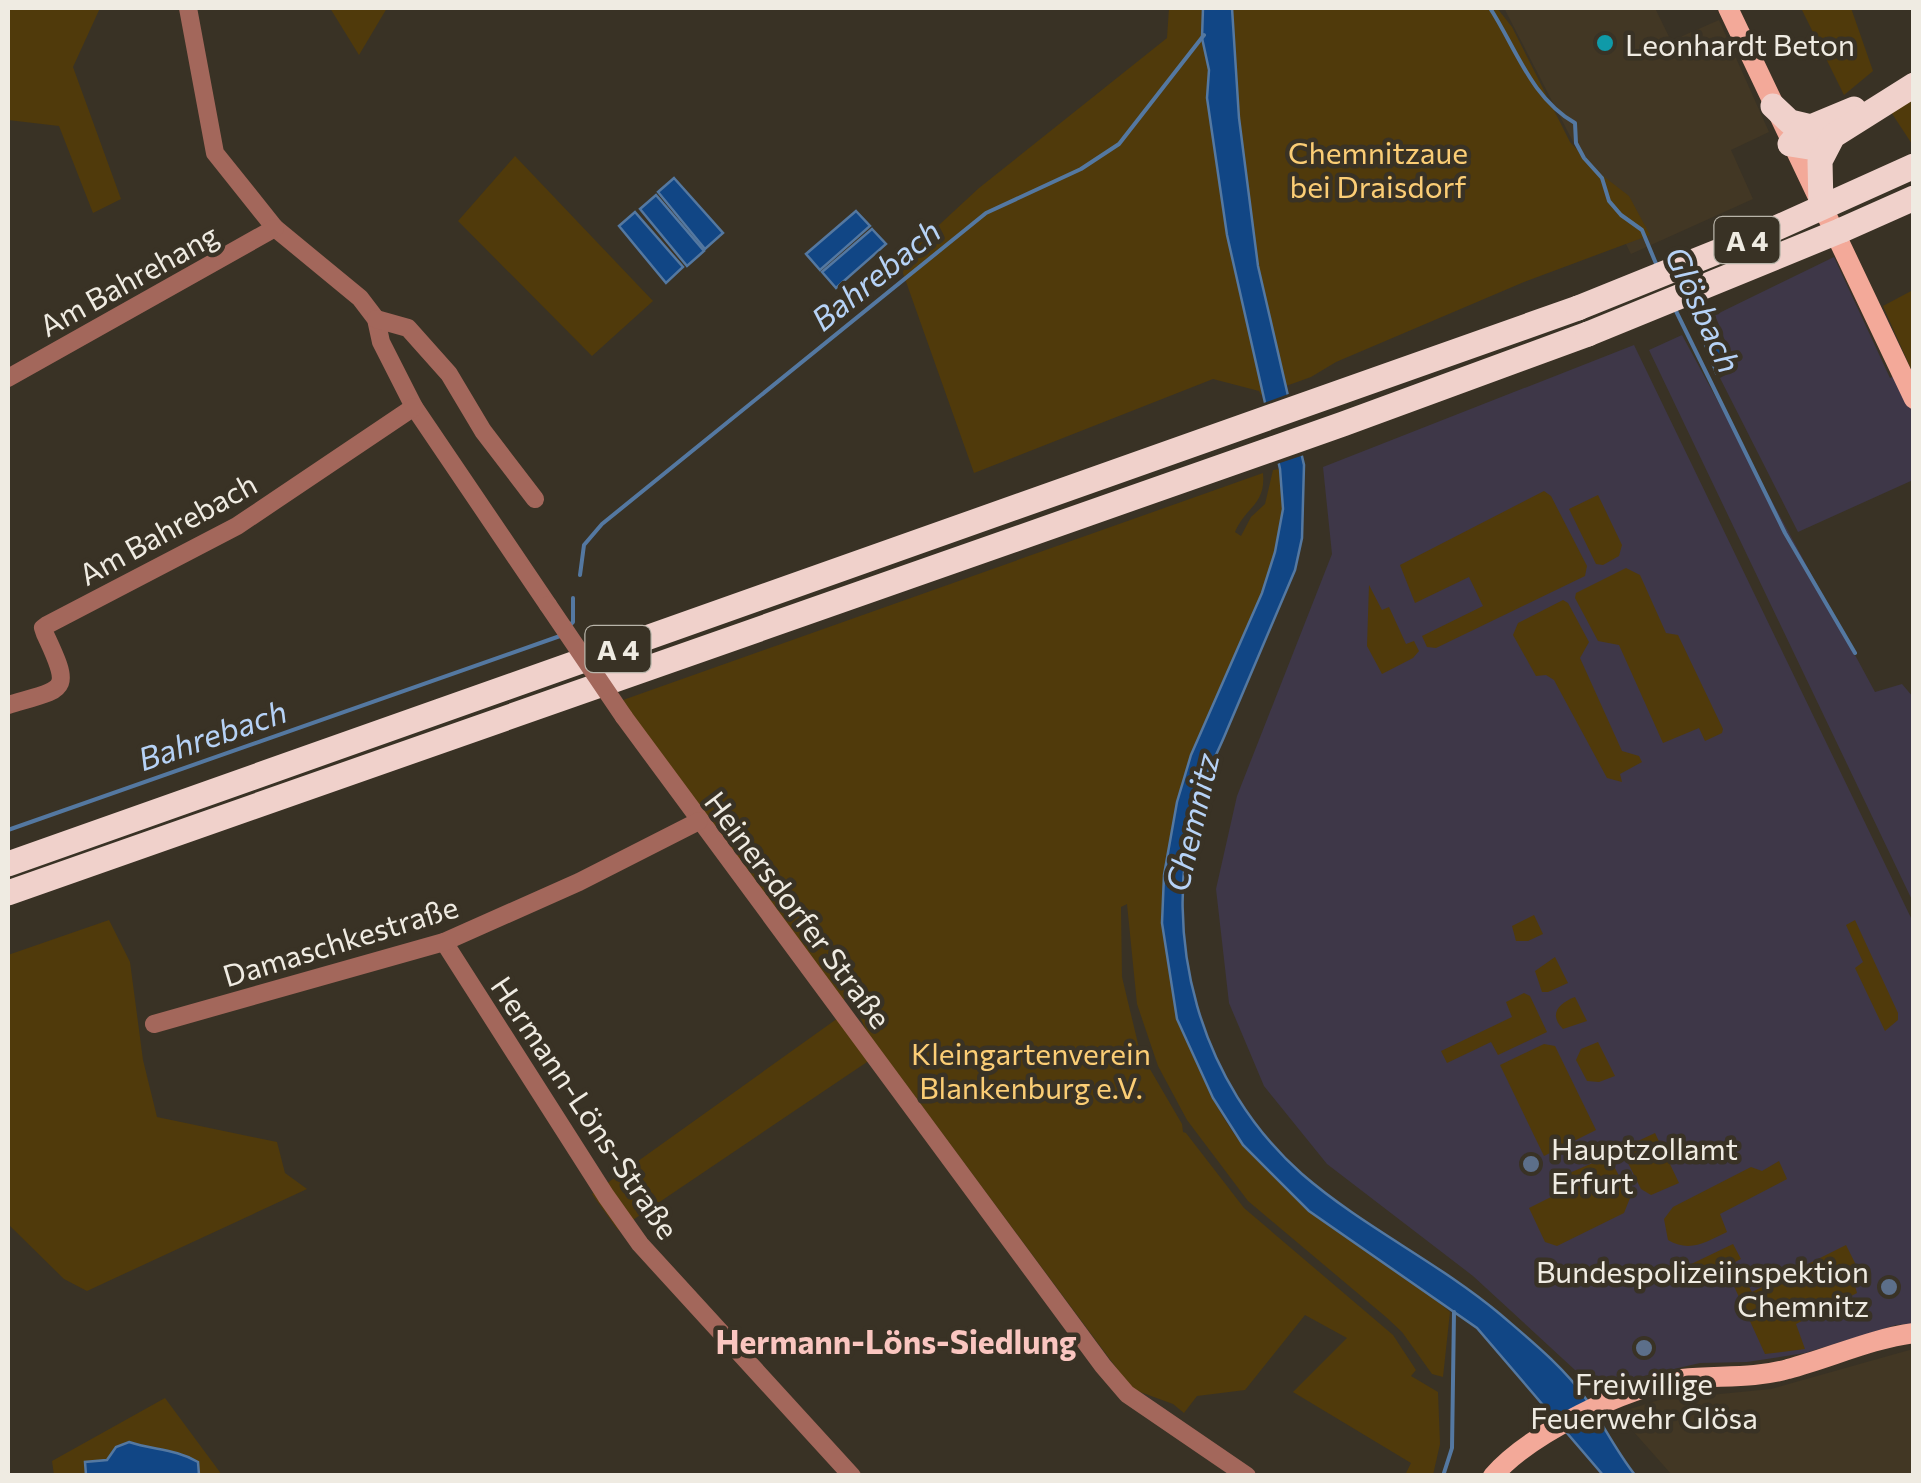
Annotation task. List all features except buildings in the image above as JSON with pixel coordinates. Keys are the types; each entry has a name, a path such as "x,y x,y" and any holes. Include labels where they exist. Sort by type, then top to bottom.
{"highway":[{"path":"1790,144 1808,146 1822,131 1906,89"},
{"path":"1773,106 1790,122 1822,131"},
{"path":"1821,207 1822,131"},
{"name":"A 4","path":"8,864 1578,308 1774,230 1914,166"},
{"name":"A 4","path":"8,894 1343,424 1588,334 1757,267 1914,198"}],"main road":[{"path":"1728,8 1914,399"},
{"path":"1493,1476 1505,1462 1545,1434 1608,1403 1668,1382 1787,1370 1855,1347 1914,1333"}],"street":[{"name":"Heinersdorfer Straße","path":"188,8 215,153 275,228 360,298 376,319 381,342 414,407 624,717 1102,1366 1127,1394 1247,1476"},
{"name":"Am Bahrehang","path":"8,378 275,228"},
{"name":"Heinersdorfer Straße","path":"376,319 408,328 448,374 483,431 535,499"},
{"name":"Am Bahrebach","path":"8,705 53,692 62,682 63,673 44,634 47,625 237,526 414,407"},
{"name":"Damaschkestraße","path":"154,1024 444,942 579,882 699,821"},
{"name":"Hermann-Löns-Straße","path":"444,942 640,1244 852,1476"}],"shaded area":[{"path":"1504,8 1655,8 1671,41 1719,20 1769,132 1731,150 1753,199 1631,254"},
{"path":"1834,257 1890,378 1913,368 1913,480 1798,532 1720,378 1736,369 1715,315"},
{"path":"1682,335 1875,692 1902,684 1913,697 1913,902 1649,350"},
{"path":"1634,345 1913,922 1913,1324 1896,1325 1805,1353 1747,1362 1700,1363 1644,1376 1601,1394 1473,1276 1327,1164 1264,1086 1229,1003 1216,889 1237,796 1332,554 1323,467"},
{"path":"1913,1349 1913,1475 1672,1475 1617,1413 1659,1400 1771,1389"}],"green space":[{"path":"8,8 100,8 73,67 121,199 93,213 59,126 8,120"},
{"path":"330,8 387,8 359,55"},
{"name":"Chemnitzaue bei Draisdorf","path":"1169,8 1497,8 1512,27 1570,142 1598,172 1629,196 1650,235 1524,282 1336,362 1311,377 1261,395 1259,391 1213,379 974,473 899,262 979,188 1167,38"},
{"path":"1801,8 1851,8 1873,71 1844,95"},
{"path":"1913,97 1913,144 1912,144 1889,109"},
{"path":"515,156 653,301 592,356 458,221"},
{"path":"1913,290 1914,368 1911,369 1883,306"},
{"name":"Kleingartenverein Blankenburg e.V.","path":"1280,469 1283,507 1274,559 1254,615 1206,720 1176,809 1164,900 1173,992 1185,1036 1204,1080 1243,1145 1450,1312 1443,1377 1432,1374 1402,1332 1386,1317 1248,1201 1187,1120 1158,1066 1137,1004 1127,904 1121,907 1122,977 1140,1052 1183,1132 1244,1208 1393,1335 1416,1370 1411,1376 1438,1392 1440,1444 1433,1475 1405,1475 1411,1463 1293,1392 1347,1338 1305,1315 1245,1390 1197,1396 1184,1413 1173,1404 1132,1389 867,1032 850,996 842,1000 654,750 623,700 1263,473 1258,499 1235,532 1241,536 1251,517 1265,504 1273,470"},
{"path":"1544,491 1551,496 1587,566 1585,576 1436,648 1427,647 1422,636 1483,606 1469,577 1415,603 1400,565"},
{"path":"1598,495 1622,545 1619,556 1603,565 1596,564 1569,509"},
{"path":"1626,568 1640,575 1666,633 1678,635 1722,733 1705,741 1699,728 1663,743 1619,645 1598,641 1576,593"},
{"path":"1369,585 1382,610 1389,607 1406,644 1414,641 1419,651 1382,674 1367,646"},
{"path":"1563,600 1589,642 1580,658 1622,751 1639,756 1642,762 1620,774 1622,782 1607,778 1554,680 1546,675 1536,676 1513,635 1518,623"},
{"path":"1534,915 1543,934 1528,941 1516,941 1512,926"},
{"path":"109,920 130,962 143,1060 157,1117 277,1142 285,1173 307,1189 87,1291 64,1279 8,1224 8,955"},
{"path":"1855,920 1898,1013 1898,1020 1885,1031 1855,968 1863,962 1846,925"},
{"path":"1555,957 1568,983 1542,992 1535,971"},
{"path":"1524,993 1530,996 1547,1032 1498,1055 1491,1042 1447,1063 1441,1051 1512,1017 1506,1002"},
{"path":"1575,997 1587,1021 1563,1029 1556,1019 1557,1010"},
{"path":"838,1018 870,1060 618,1230 592,1194"},
{"path":"1598,1042 1615,1076 1599,1082 1587,1081 1576,1060 1581,1049"},
{"path":"1544,1044 1555,1046 1596,1130 1544,1156 1500,1065"},
{"path":"1655,1133 1679,1183 1651,1195 1641,1189 1621,1149"},
{"path":"1609,1156 1630,1198 1624,1213 1557,1246 1545,1242 1529,1208 1565,1190 1560,1177"},
{"path":"1779,1161 1787,1179 1720,1214 1727,1232 1691,1246 1668,1240 1664,1219 1673,1207 1751,1167 1762,1171"},
{"path":"1733,1244 1741,1259 1693,1282 1685,1267"},
{"path":"1846,1245 1863,1279 1854,1282 1857,1293 1796,1324 1805,1349 1765,1354 1733,1284 1744,1278 1752,1292"},
{"path":"165,1398 222,1475 199,1475 198,1462 157,1448 124,1444 107,1461 85,1462 86,1475 54,1475 52,1461"}],"water":[{"name":"Chemnitz","path":"1203,8 1232,8 1239,118 1258,266 1304,465 1302,538 1295,570 1206,778 1195,807 1185,857 1187,957 1197,1006 1214,1053 1237,1097 1267,1138 1325,1193 1476,1295 1546,1354 1586,1399 1635,1475 1603,1475 1477,1328 1309,1211 1243,1145 1213,1098 1177,1019 1162,923 1164,875 1177,802 1191,755 1262,593 1283,509 1280,469 1227,235 1207,98 1209,70 1202,38"},
{"path":"674,178 723,233 705,249 658,192"},
{"path":"656,195 704,251 687,266 640,209"},
{"path":"856,211 870,226 820,270 806,254"},
{"path":"635,212 683,267 666,283 619,226"},
{"path":"872,229 886,244 836,288 822,272"},
{"path":"1708,335 1712,347 1721,347 1728,367 1716,373 1702,337"},
{"path":"129,1442 190,1458 198,1462 199,1475 86,1475 85,1462 107,1460 116,1447"}],"pier":[{"path":"1294,392 1307,454 1274,465 1261,404"}],"waterway":[{"name":"Glösbach","path":"1490,8 1536,86 1560,113 1575,123 1576,143 1584,158 1602,178 1609,201 1642,230 1657,266"},
{"name":"Bahrebach","path":"580,575 584,545 602,524 986,213 1081,169 1119,144 1204,35"},
{"name":"Glösbach","path":"1674,307 1785,533 1855,653"},
{"name":"Bahrebach","path":"570,625 573,598"},
{"name":"Bahrebach","path":"8,830 560,636"},
{"path":"1443,1476 1452,1448 1454,1312"}],"place":[{"name":"Leonhardt Beton","path":"1605,43"},
{"name":"Hauptzollamt Erfurt","path":"1531,1164"},
{"name":"Bundespolizeiinspektion Chemnitz","path":"1889,1287"},
{"name":"Freiwillige Feuerwehr Glösa","path":"1644,1348"}],"district":[{"name":"Hermann-Löns-Siedlung","path":"896,1341"}]}
